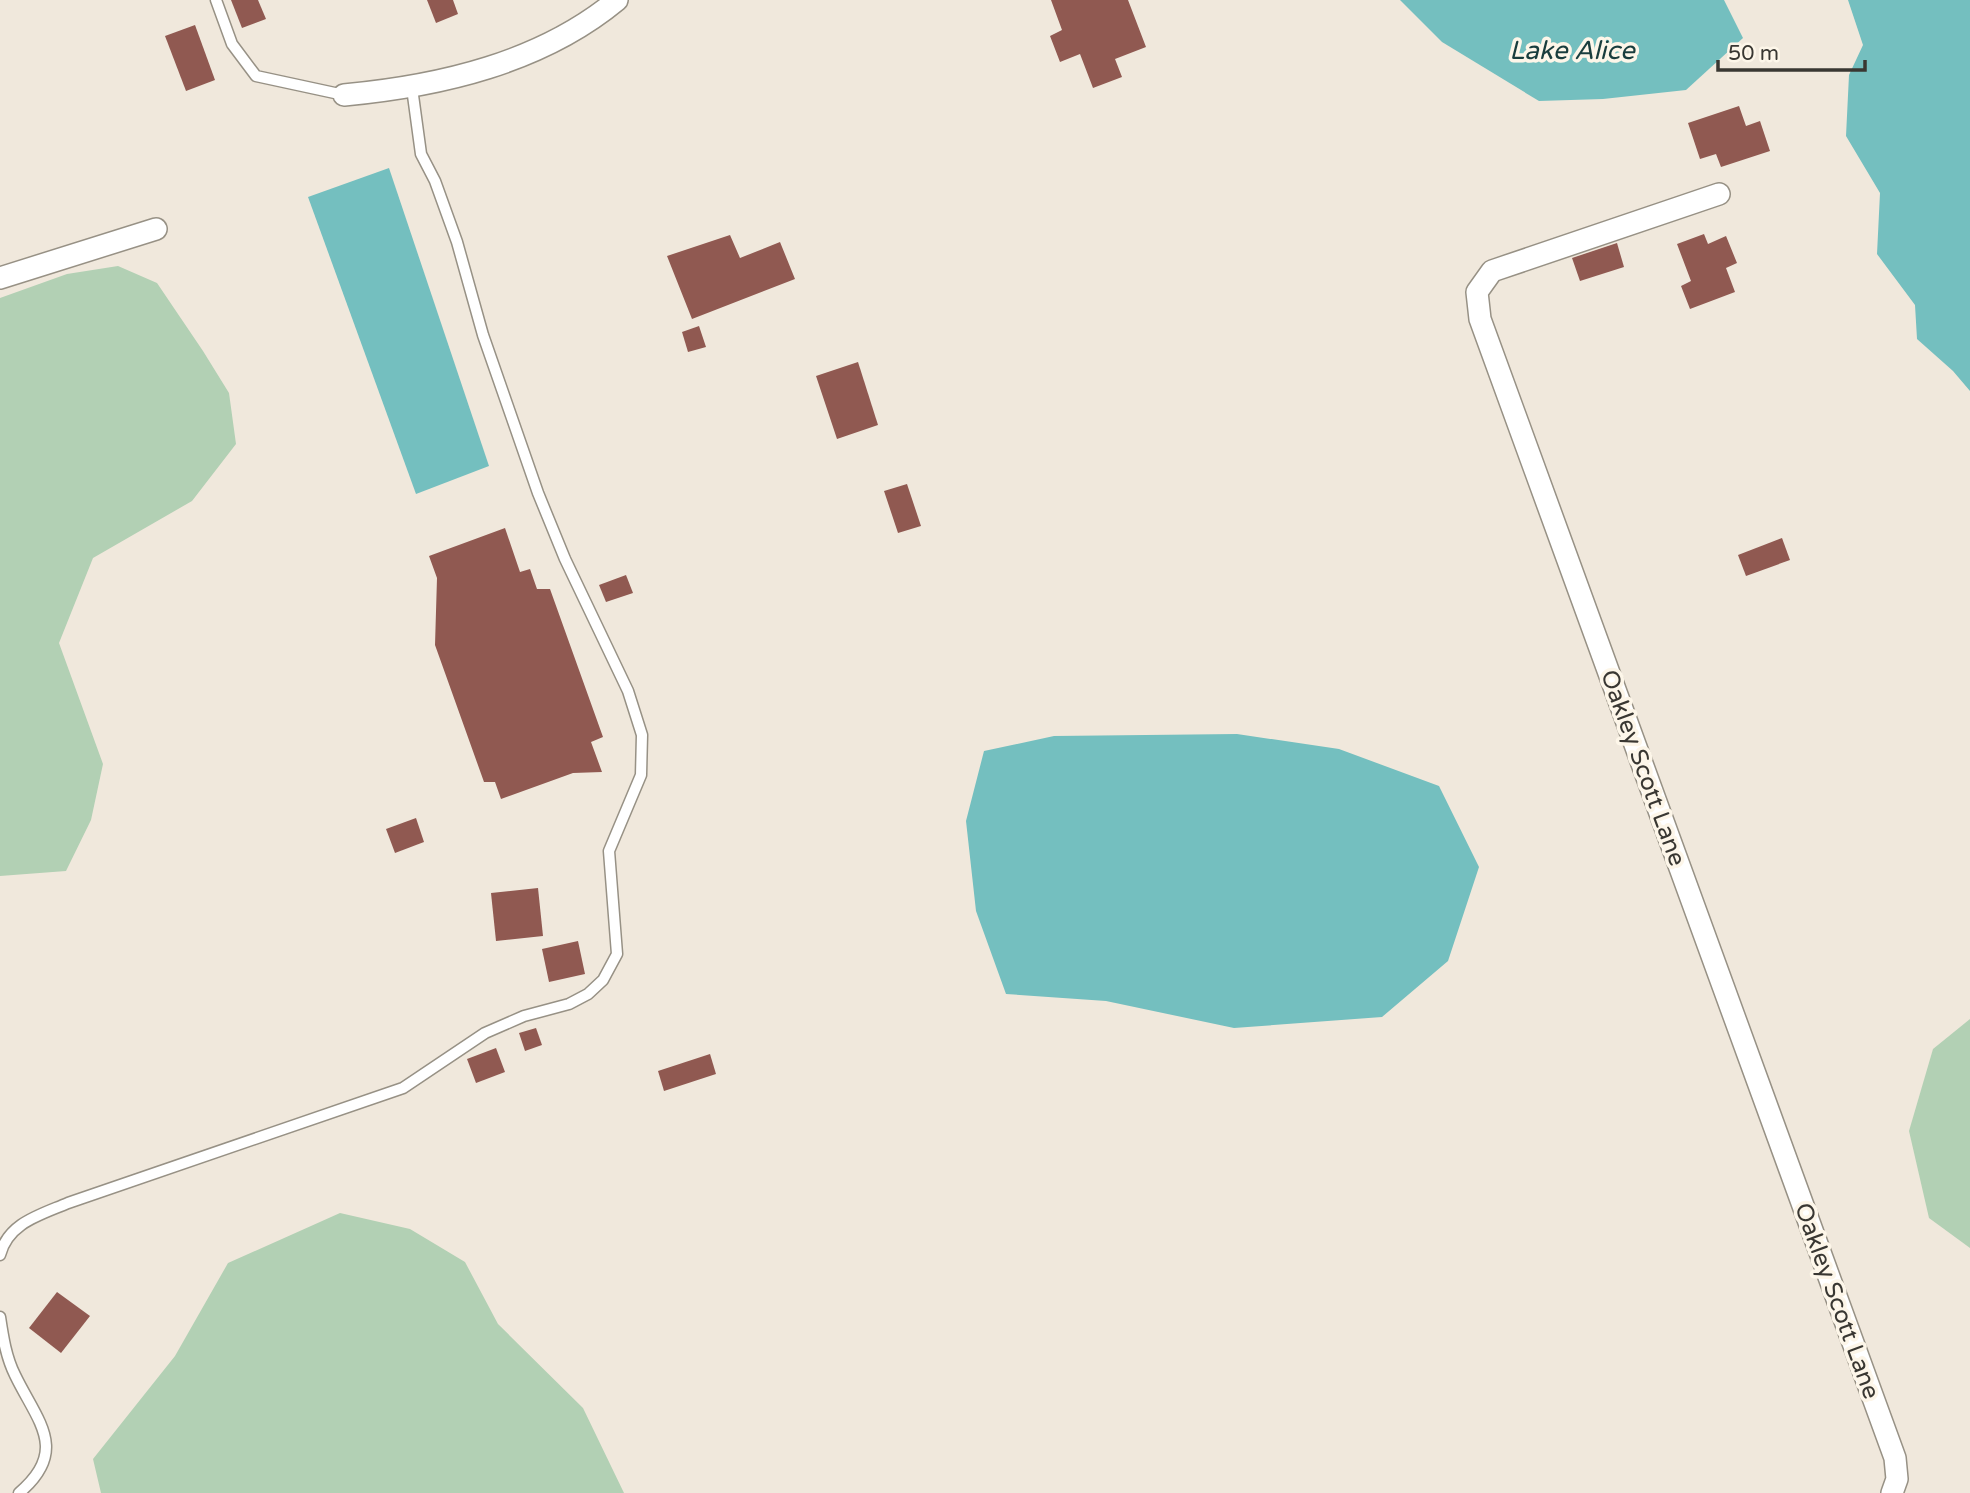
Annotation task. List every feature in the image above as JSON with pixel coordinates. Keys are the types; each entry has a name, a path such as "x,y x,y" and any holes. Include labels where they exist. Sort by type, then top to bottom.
{"street":[{"path":"344,95 412,88 515,60 598,15 617,0"},
{"name":"Oakley Scott Lane","path":"1718,194 1492,271 1477,292 1480,318 1895,1458 1897,1479 1892,1493"},
{"path":"0,278 156,229"}],"lane":[{"path":"216,0 232,44 256,76 344,95"},
{"path":"0,1255 3,1242 17,1226 68,1203 403,1088 485,1033 524,1016 569,1004 588,993 603,980 617,954 609,851 641,775 642,735 628,691 538,493 483,335 457,242 435,181 421,154 412,88"},
{"path":"0,1317 13,1372 46,1436 44,1466 19,1493"}],"green space":[{"path":"118,266 157,283 203,351 229,393 236,444 192,501 93,558 59,643 103,764 91,820 66,871 0,876 0,298 67,274"},
{"path":"1970,1019 1970,1248 1929,1218 1909,1131 1933,1049"},
{"path":"340,1213 410,1229 465,1262 498,1324 583,1408 624,1493 101,1493 93,1459 175,1356 228,1263"}],"water":[{"name":"Lake Alice","path":"1400,0 1724,0 1743,38 1686,90 1603,99 1539,101 1442,42"},
{"path":"1848,0 1970,0 1970,391 1953,371 1917,339 1915,305 1877,254 1880,193 1846,136 1849,75 1863,45"},
{"path":"389,168 489,466 416,494 308,197"},
{"path":"1237,734 1339,749 1439,786 1479,867 1448,961 1382,1017 1234,1028 1106,1001 1006,994 976,911 966,821 984,751 1054,736"}],"building":[{"path":"231,0 258,0 266,19 242,28"},
{"path":"427,0 453,0 458,14 436,23"},
{"path":"1051,0 1128,0 1146,47 1115,59 1122,77 1093,88 1080,54 1060,62 1050,36 1062,30"},
{"path":"195,25 215,80 186,91 165,36"},
{"path":"1739,106 1746,126 1760,121 1770,151 1721,167 1716,154 1700,159 1688,123"},
{"path":"1704,234 1708,244 1726,236 1737,263 1726,268 1735,292 1690,309 1681,286 1691,281 1677,244"},
{"path":"730,235 740,258 780,242 795,279 692,319 667,256"},
{"path":"1617,243 1624,267 1580,281 1572,258"},
{"path":"699,326 706,347 688,352 682,332"},
{"path":"858,362 878,425 837,439 816,376"},
{"path":"907,484 921,526 898,533 884,491"},
{"path":"505,528 520,572 530,569 537,589 550,589 603,737 591,742 602,772 573,773 501,799 495,782 484,782 435,645 437,578 429,556"},
{"path":"1782,538 1790,560 1746,576 1738,555"},
{"path":"626,575 633,593 606,602 599,585"},
{"path":"416,818 424,842 395,853 386,829"},
{"path":"538,888 543,936 496,941 491,893"},
{"path":"578,941 585,974 549,982 542,949"},
{"path":"536,1028 542,1045 525,1051 519,1033"},
{"path":"496,1048 505,1072 476,1083 467,1059"},
{"path":"710,1054 716,1074 664,1091 658,1071"},
{"path":"57,1292 90,1316 61,1353 29,1328"}]}
